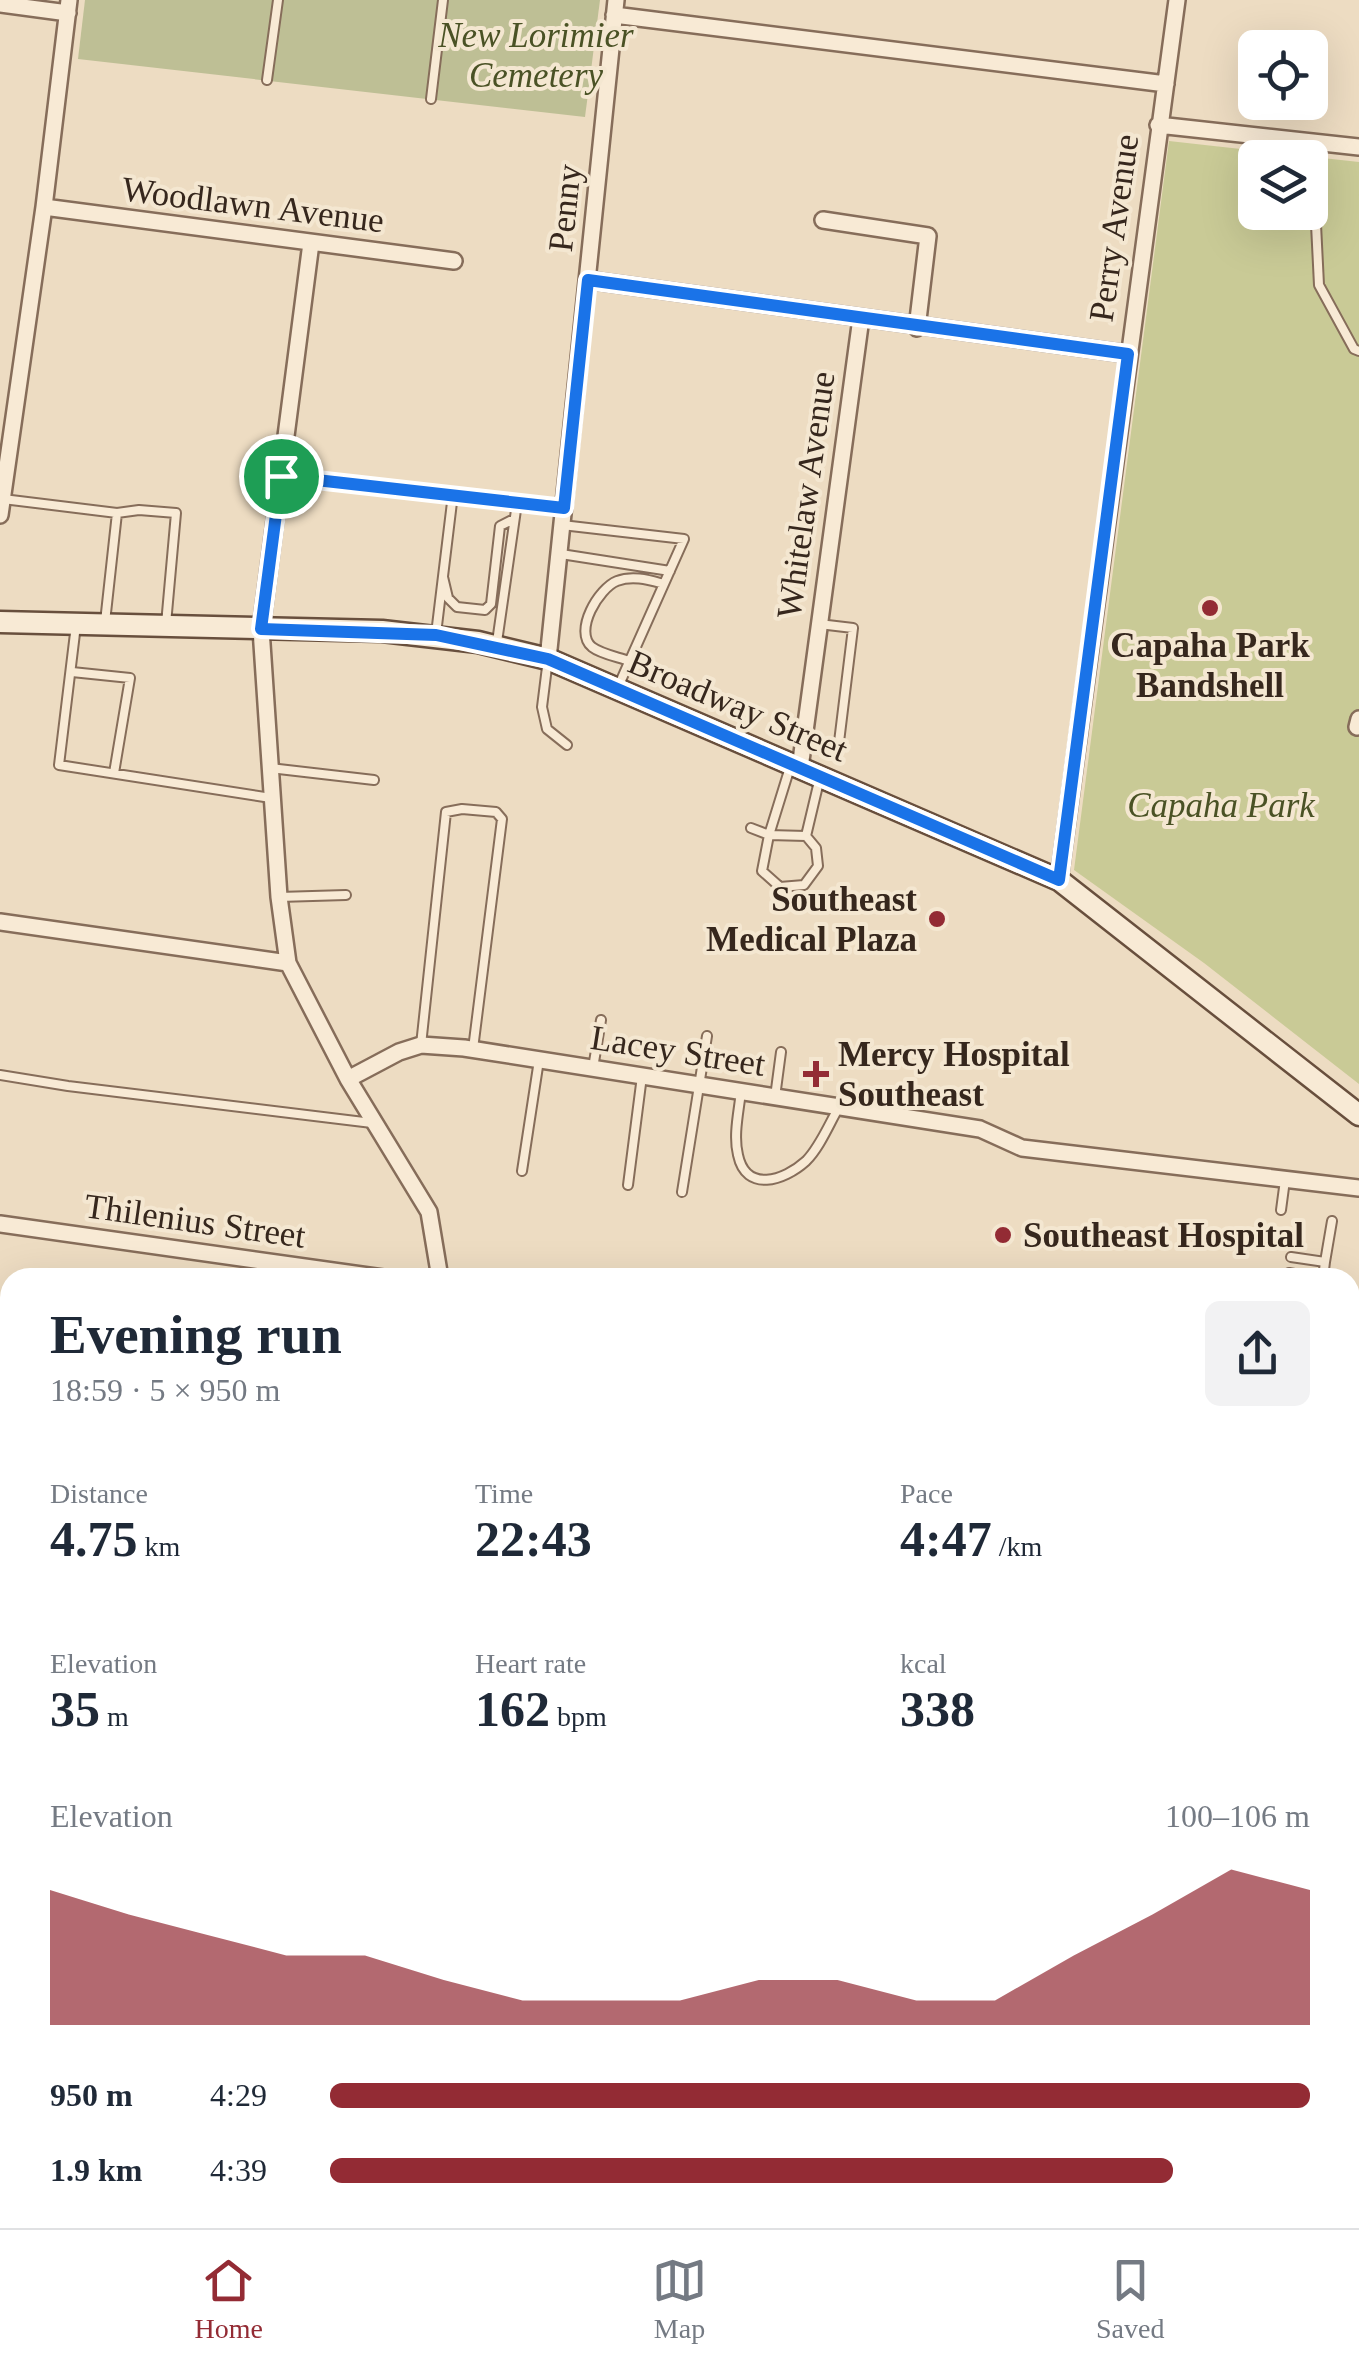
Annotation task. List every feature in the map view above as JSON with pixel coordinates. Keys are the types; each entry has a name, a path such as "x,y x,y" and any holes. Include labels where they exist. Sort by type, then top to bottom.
{"main road":[{"name":"Broadway Street","path":"0,622 436,635 548,659 1059,880 1359,1115"}],"street":[{"name":"Perry Avenue","path":"1059,880 1177,0"},
{"path":"0,4 68,6 1,507"},
{"path":"615,7 1166,84"},
{"name":"Penny","path":"548,659 615,7"},
{"path":"1158,125 1286,140"},
{"path":"1328,144 1359,147"},
{"name":"Woodlawn Avenue","path":"44,207 454,261"},
{"path":"823,220 928,236 916,328"},
{"path":"311,243 261,629 279,897 288,963 348,1079 429,1212 438,1268"},
{"path":"588,280 916,328 1128,354"},
{"name":"Whitelaw Avenue","path":"796,766 860,318"},
{"path":"0,922 288,963"},
{"name":"Lacey Street","path":"348,1079 421,1045 473,1050 980,1129 1022,1148 1359,1188"},
{"name":"Thilenius Street","path":"0,1224 275,1268"}],"lane":[{"path":"267,80 278,0"},
{"path":"431,99 443,0"},
{"path":"1316,230 1319,285 1359,352"},
{"path":"281,476 516,502 563,517 684,539 617,689"},
{"path":"436,635 452,494"},
{"path":"496,646 516,502"},
{"path":"1,507 176,514 165,628"},
{"path":"104,626 117,512"},
{"path":"443,577 448,598 457,607 485,610 491,604 500,526 514,519"},
{"path":"559,554 670,571"},
{"path":"629,662 597,650 586,639 584,631 597,598 602,590 621,580 664,584"},
{"path":"819,624 853,628 839,742"},
{"path":"76,625 59,766 272,798"},
{"path":"548,659 542,707 547,729 567,745"},
{"path":"72,672 130,678 114,773"},
{"path":"750,828 769,835 806,836 816,848 818,866 804,884 780,887 762,870 769,835 796,766"},
{"path":"270,768 374,780"},
{"path":"806,836 820,777"},
{"path":"421,1045 446,812 462,808 496,812 502,819 473,1050"},
{"path":"279,897 346,895"},
{"path":"593,1068 600,1020"},
{"path":"682,1192 708,1036"},
{"path":"775,1096 782,1052"},
{"path":"522,1171 539,1060"},
{"path":"0,1074 68,1086 375,1123"},
{"path":"628,1185 642,1076"},
{"path":"741,1092 738,1155 744,1171 754,1180 767,1182 806,1161 839,1107"},
{"path":"1281,1210 1286,1179"},
{"path":"1323,1268 1332,1221"},
{"path":"1291,1257 1325,1262"}],"green space":[{"name":"New Lorimier Cemetery","path":"85,0 600,0 585,117 78,59"},
{"name":"Capaha Park","path":"1169,141 1238,149 1238,230 1328,230 1328,159 1359,162 1359,1084 1204,963 1074,870"}],"place":[{"name":"Capaha Park Bandshell","path":"1210,608"},
{"name":"Southeast Medical Plaza","path":"937,919"},
{"name":"Mercy Hospital Southeast","path":"816,1074"},
{"name":"Southeast Hospital","path":"1003,1235"}],"route":[{"path":"588,280 916,328 1128,354 1059,880 548,659 436,635 261,629 281,476 564,508 588,280"}]}
